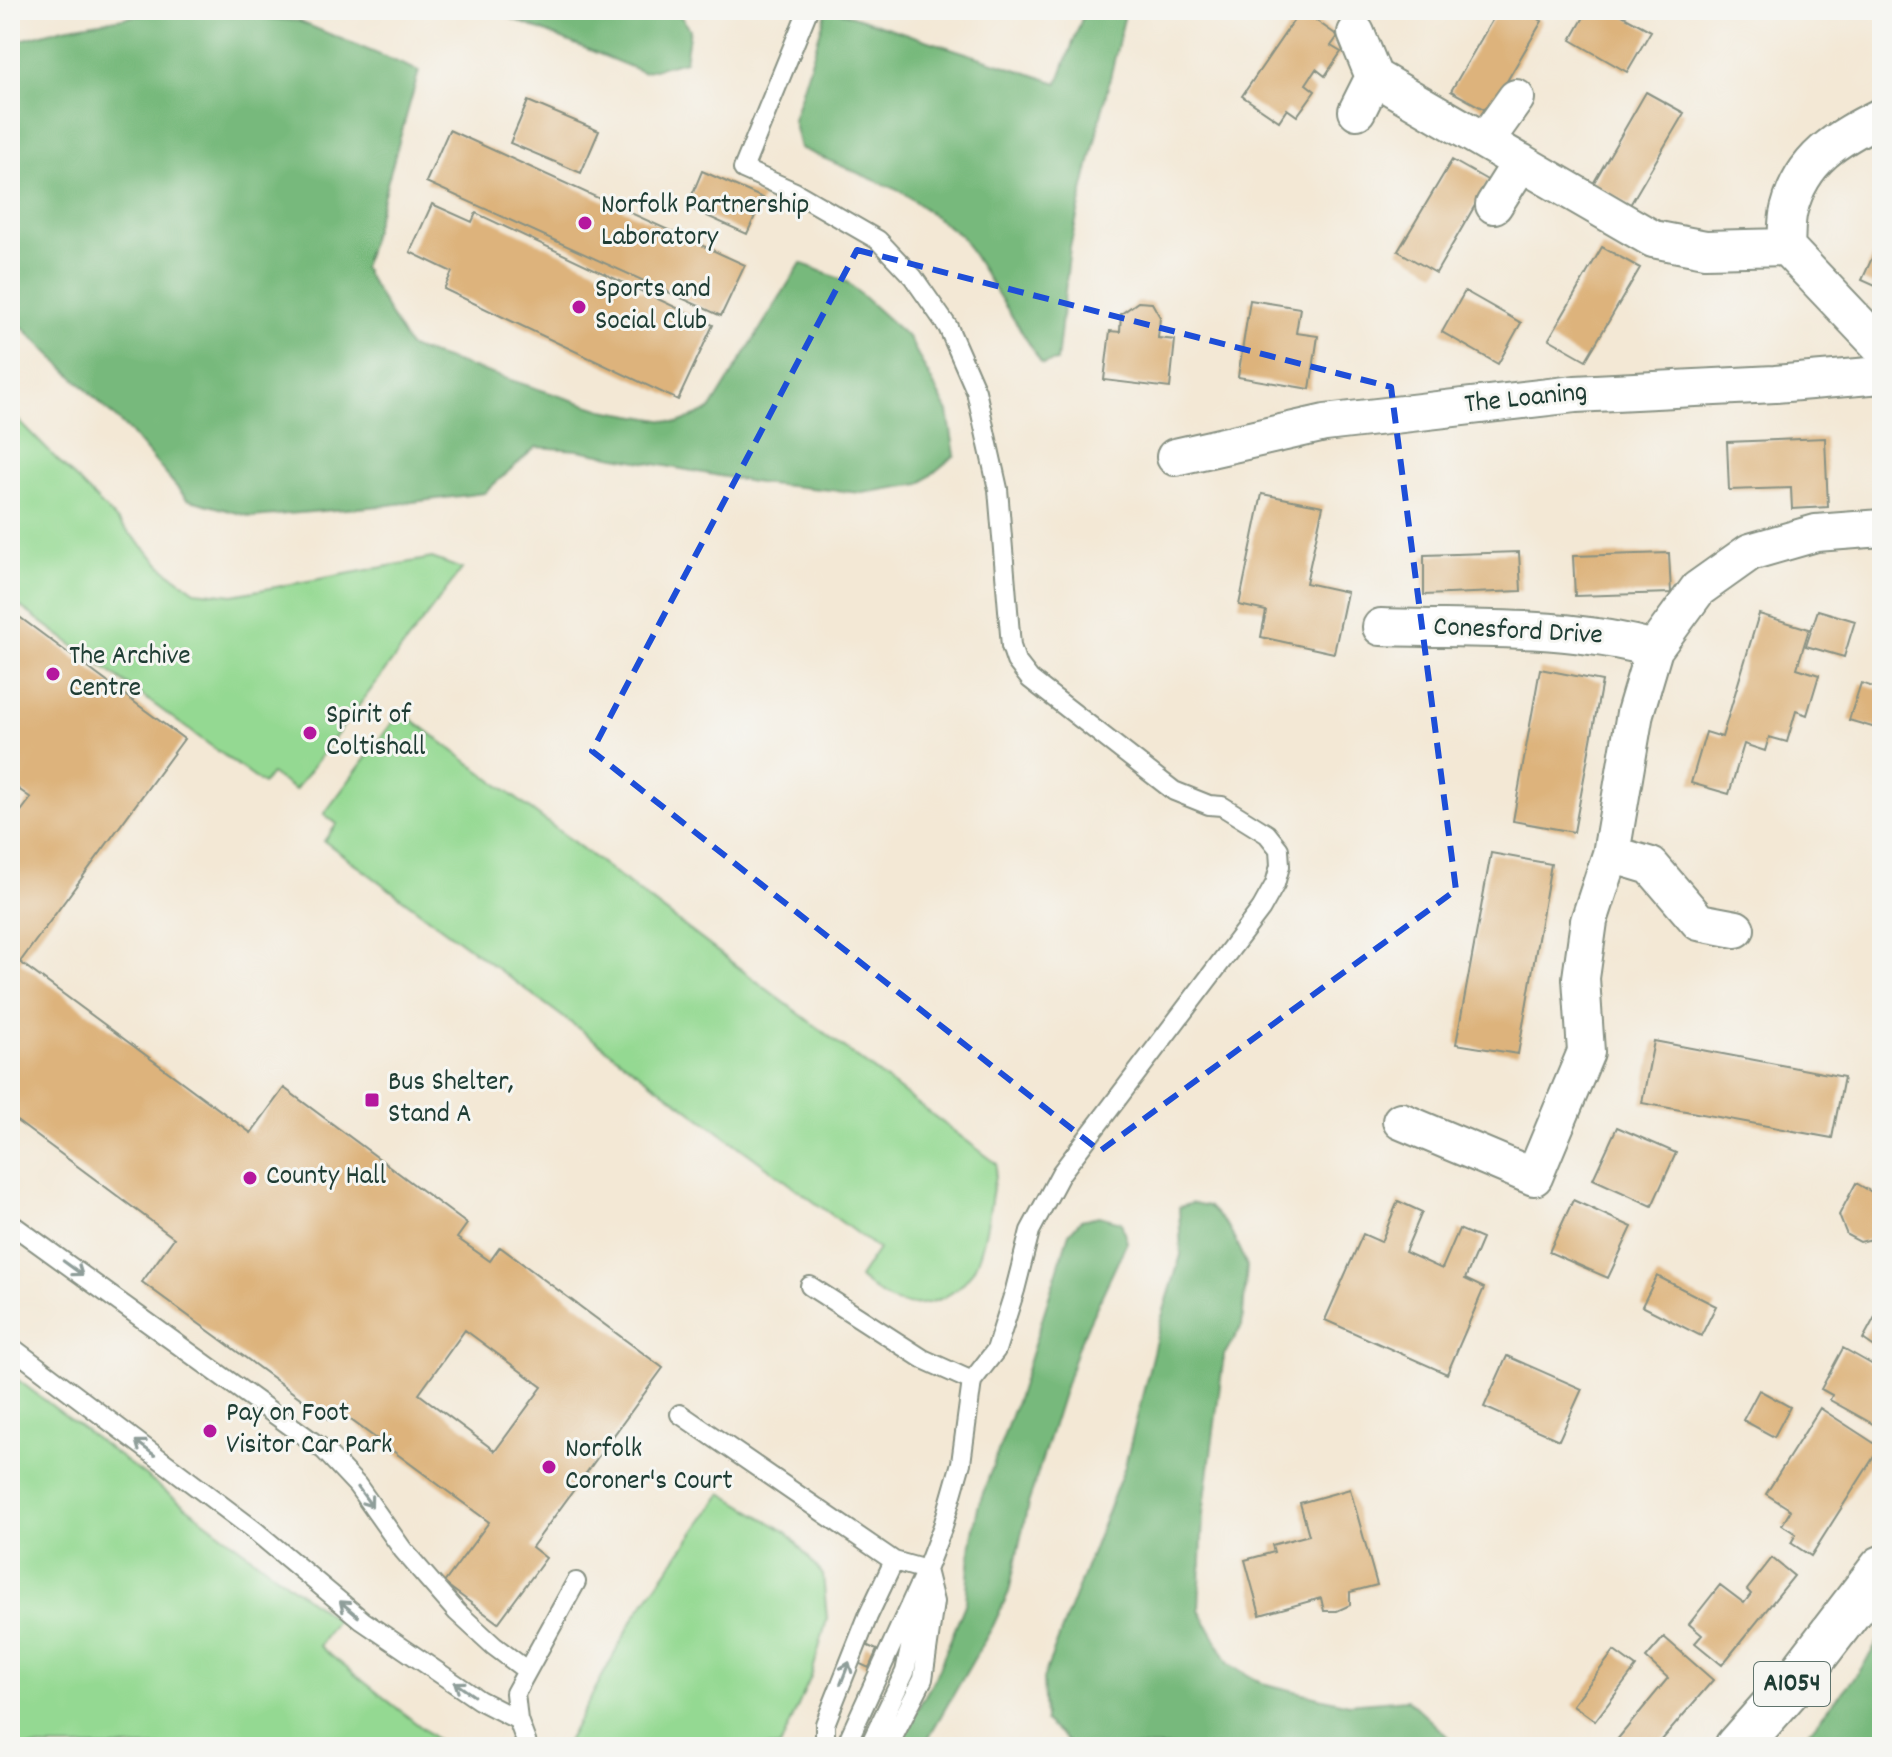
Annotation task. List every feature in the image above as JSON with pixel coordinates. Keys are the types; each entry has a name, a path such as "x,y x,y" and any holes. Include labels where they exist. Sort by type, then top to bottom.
{"main road":[{"name":"A1054","path":"1737,1747 1798,1678 1882,1568"}],"street":[{"path":"1356,33 1374,77 1653,239 1705,249 1786,247 1882,348"},
{"path":"1357,111 1374,77"},
{"path":"1486,140 1516,98"},
{"path":"1786,247 1789,210 1808,166 1842,136 1882,116"},
{"path":"1494,205 1521,162"},
{"name":"The Loaning","path":"1175,457 1325,423 1575,394 1882,375"},
{"path":"1401,1121 1534,1177 1586,1052 1581,978 1589,921 1611,854 1635,713 1654,649 1698,589 1750,552 1816,533 1882,528"},
{"name":"Conesford Drive","path":"1381,627 1577,633 1619,639 1654,649"},
{"path":"1611,854 1651,866 1699,922 1736,929"}],"lane":[{"path":"808,10 743,169 784,186 878,240 913,277 948,327 976,391 998,489 1011,646 1016,661 1030,679 1174,791 1209,805 1222,806 1267,834 1279,849 1280,866 1275,884 1261,909 1061,1173 1030,1231 996,1350 972,1381 961,1463 943,1526 845,1747"},
{"path":"10,1223 324,1450 357,1485 403,1550 457,1612 526,1670"},
{"path":"810,1286 923,1359 972,1381"},
{"path":"10,1346 254,1530 363,1621 479,1700 518,1720"},
{"path":"680,1414 894,1561 926,1570"},
{"path":"825,1747 825,1724 868,1616 894,1561"},
{"path":"869,1747 905,1672 926,1570"},
{"path":"888,1747 923,1679 934,1602 926,1570"},
{"path":"528,1747 523,1742 515,1693 576,1582"}],"highlighted area":[{"path":"857,250 1391,387 1456,890 1100,1151 592,751"}],"green space":[{"path":"171,10 298,21 419,71 363,268 409,347 603,410 678,423 710,410 801,263 847,282 909,338 948,412 955,455 920,484 862,493 758,483 578,450 536,447 484,493 252,517 187,499 130,432 10,315 10,43 64,28"},
{"path":"491,10 676,10 690,29 685,61 643,72"},
{"path":"827,10 1058,83 1085,10 1126,10 1070,247 1057,361 1042,364 961,236 902,192 800,148 793,120"},
{"path":"10,412 167,571 195,591 233,595 432,558 462,569 295,790 271,774 263,784 10,599"},
{"path":"401,711 997,1164 981,1251 961,1285 938,1300 925,1304 897,1302 877,1293 859,1278 878,1249 324,841 337,824 324,814"},
{"path":"1193,1203 1208,1206 1229,1228 1247,1266 1242,1326 1224,1355 1203,1514 1199,1609 1229,1664 1262,1683 1348,1704 1407,1699 1459,1747 1073,1747 1045,1721 1043,1679 1125,1466 1161,1320 1181,1255 1179,1207"},
{"path":"1099,1216 1121,1222 1127,1242 1078,1346 1028,1504 1009,1592 993,1626 923,1747 902,1747 897,1744 934,1680 966,1602 971,1543 978,1507 1018,1396 1069,1233 1081,1220"},
{"path":"10,1374 336,1620 319,1646 446,1747 10,1747"},
{"path":"722,1493 788,1533 823,1575 827,1619 812,1674 780,1747 564,1747 635,1616"},
{"path":"1882,1636 1882,1747 1796,1747 1859,1672"}],"building":[{"path":"1301,10 1338,36 1331,46 1341,52 1325,76 1316,69 1306,84 1315,91 1297,116 1287,109 1279,121 1242,96"},
{"path":"1498,10 1523,10 1542,21 1489,112 1451,91"},
{"path":"1588,10 1613,10 1651,31 1627,72 1571,40"},
{"path":"1646,92 1684,113 1630,205 1593,184"},
{"name":"Norfolk Partnership Laboratory","path":"528,101 599,131 581,173 510,143"},
{"name":"Norfolk Partnership Laboratory","path":"449,130 745,265 721,316 426,182"},
{"path":"1452,160 1489,181 1436,273 1398,251"},
{"path":"702,171 763,198 747,234 687,207"},
{"name":"Sports and Social Club","path":"432,204 472,222 476,213 713,325 678,400 444,289 452,272 410,252"},
{"path":"1878,245 1882,247 1882,289 1862,280"},
{"path":"1602,247 1640,268 1586,360 1549,339"},
{"path":"1465,291 1521,323 1498,364 1442,332"},
{"path":"1250,300 1300,308 1296,333 1318,336 1310,389 1238,377"},
{"path":"1138,302 1152,303 1160,317 1158,338 1175,340 1170,388 1104,380 1110,331 1120,332 1121,314"},
{"path":"1825,438 1828,507 1792,509 1791,488 1729,490 1727,442"},
{"path":"1262,494 1323,506 1306,583 1347,592 1334,653 1261,637 1266,611 1239,605"},
{"path":"1519,552 1521,591 1424,595 1424,555"},
{"path":"1669,553 1671,593 1575,596 1573,556"},
{"name":"County Hall","path":"10,610 184,739 20,962 251,1133 284,1088 467,1224 457,1238 490,1261 500,1247 663,1368 532,1547 546,1558 498,1623 444,1583 489,1522 336,1409 329,1419 142,1282 174,1238 10,1116 10,826 31,798 10,783","holes":["465,1330 542,1387 495,1451 419,1394"]},
{"path":"1818,610 1855,621 1844,657 1806,646"},
{"path":"1759,614 1809,629 1797,668 1819,675 1807,715 1796,711 1787,742 1769,737 1765,751 1744,744 1729,794 1691,783 1706,732 1722,737"},
{"path":"1540,669 1602,681 1574,832 1513,821"},
{"path":"1861,683 1882,690 1882,730 1849,720"},
{"path":"1491,853 1551,864 1518,1054 1456,1044"},
{"path":"1654,1041 1844,1077 1832,1138 1642,1103"},
{"path":"1617,1127 1676,1153 1652,1206 1593,1179"},
{"path":"1856,1183 1882,1198 1882,1245 1872,1239 1860,1242 1847,1235 1839,1215"},
{"path":"1573,1200 1632,1227 1608,1278 1549,1252"},
{"path":"1398,1201 1422,1212 1405,1252 1442,1269 1459,1229 1482,1239 1465,1279 1484,1288 1447,1374 1325,1320 1363,1234 1381,1242"},
{"path":"1657,1276 1716,1306 1701,1336 1642,1306"},
{"path":"1882,1278 1882,1300 1873,1293"},
{"path":"1882,1304 1882,1352 1863,1339"},
{"path":"1843,1348 1882,1370 1882,1429 1830,1400 1832,1395 1821,1389"},
{"path":"1507,1356 1582,1389 1559,1440 1484,1407"},
{"path":"1759,1390 1790,1407 1774,1437 1743,1420"},
{"path":"1820,1408 1880,1447 1811,1556 1791,1543 1796,1534 1782,1525 1791,1510 1766,1494"},
{"path":"1350,1489 1377,1585 1350,1592 1350,1605 1337,1611 1324,1611 1321,1598 1260,1615 1245,1560 1274,1552 1272,1545 1309,1535 1300,1503"},
{"path":"1772,1558 1794,1576 1722,1665 1695,1643 1702,1635 1689,1624 1720,1585 1744,1603 1751,1594 1747,1590"},
{"path":"1664,1637 1713,1680 1656,1747 1611,1747 1668,1678 1646,1658"},
{"path":"866,1645 877,1650 869,1668 858,1663"},
{"path":"1614,1651 1636,1667 1595,1721 1573,1705"}],"place":[{"name":"Norfolk Partnership Laboratory","path":"585,223"},
{"name":"Sports and Social Club","path":"579,307"},
{"name":"The Archive Centre","path":"53,674"},
{"name":"Spirit of Coltishall","path":"310,733"},
{"name":"Bus Shelter, Stand A","path":"372,1100"},
{"name":"County Hall","path":"250,1178"},
{"name":"Pay on Foot Visitor Car Park","path":"210,1431"},
{"name":"Norfolk Coroner's Court","path":"549,1467"}]}
